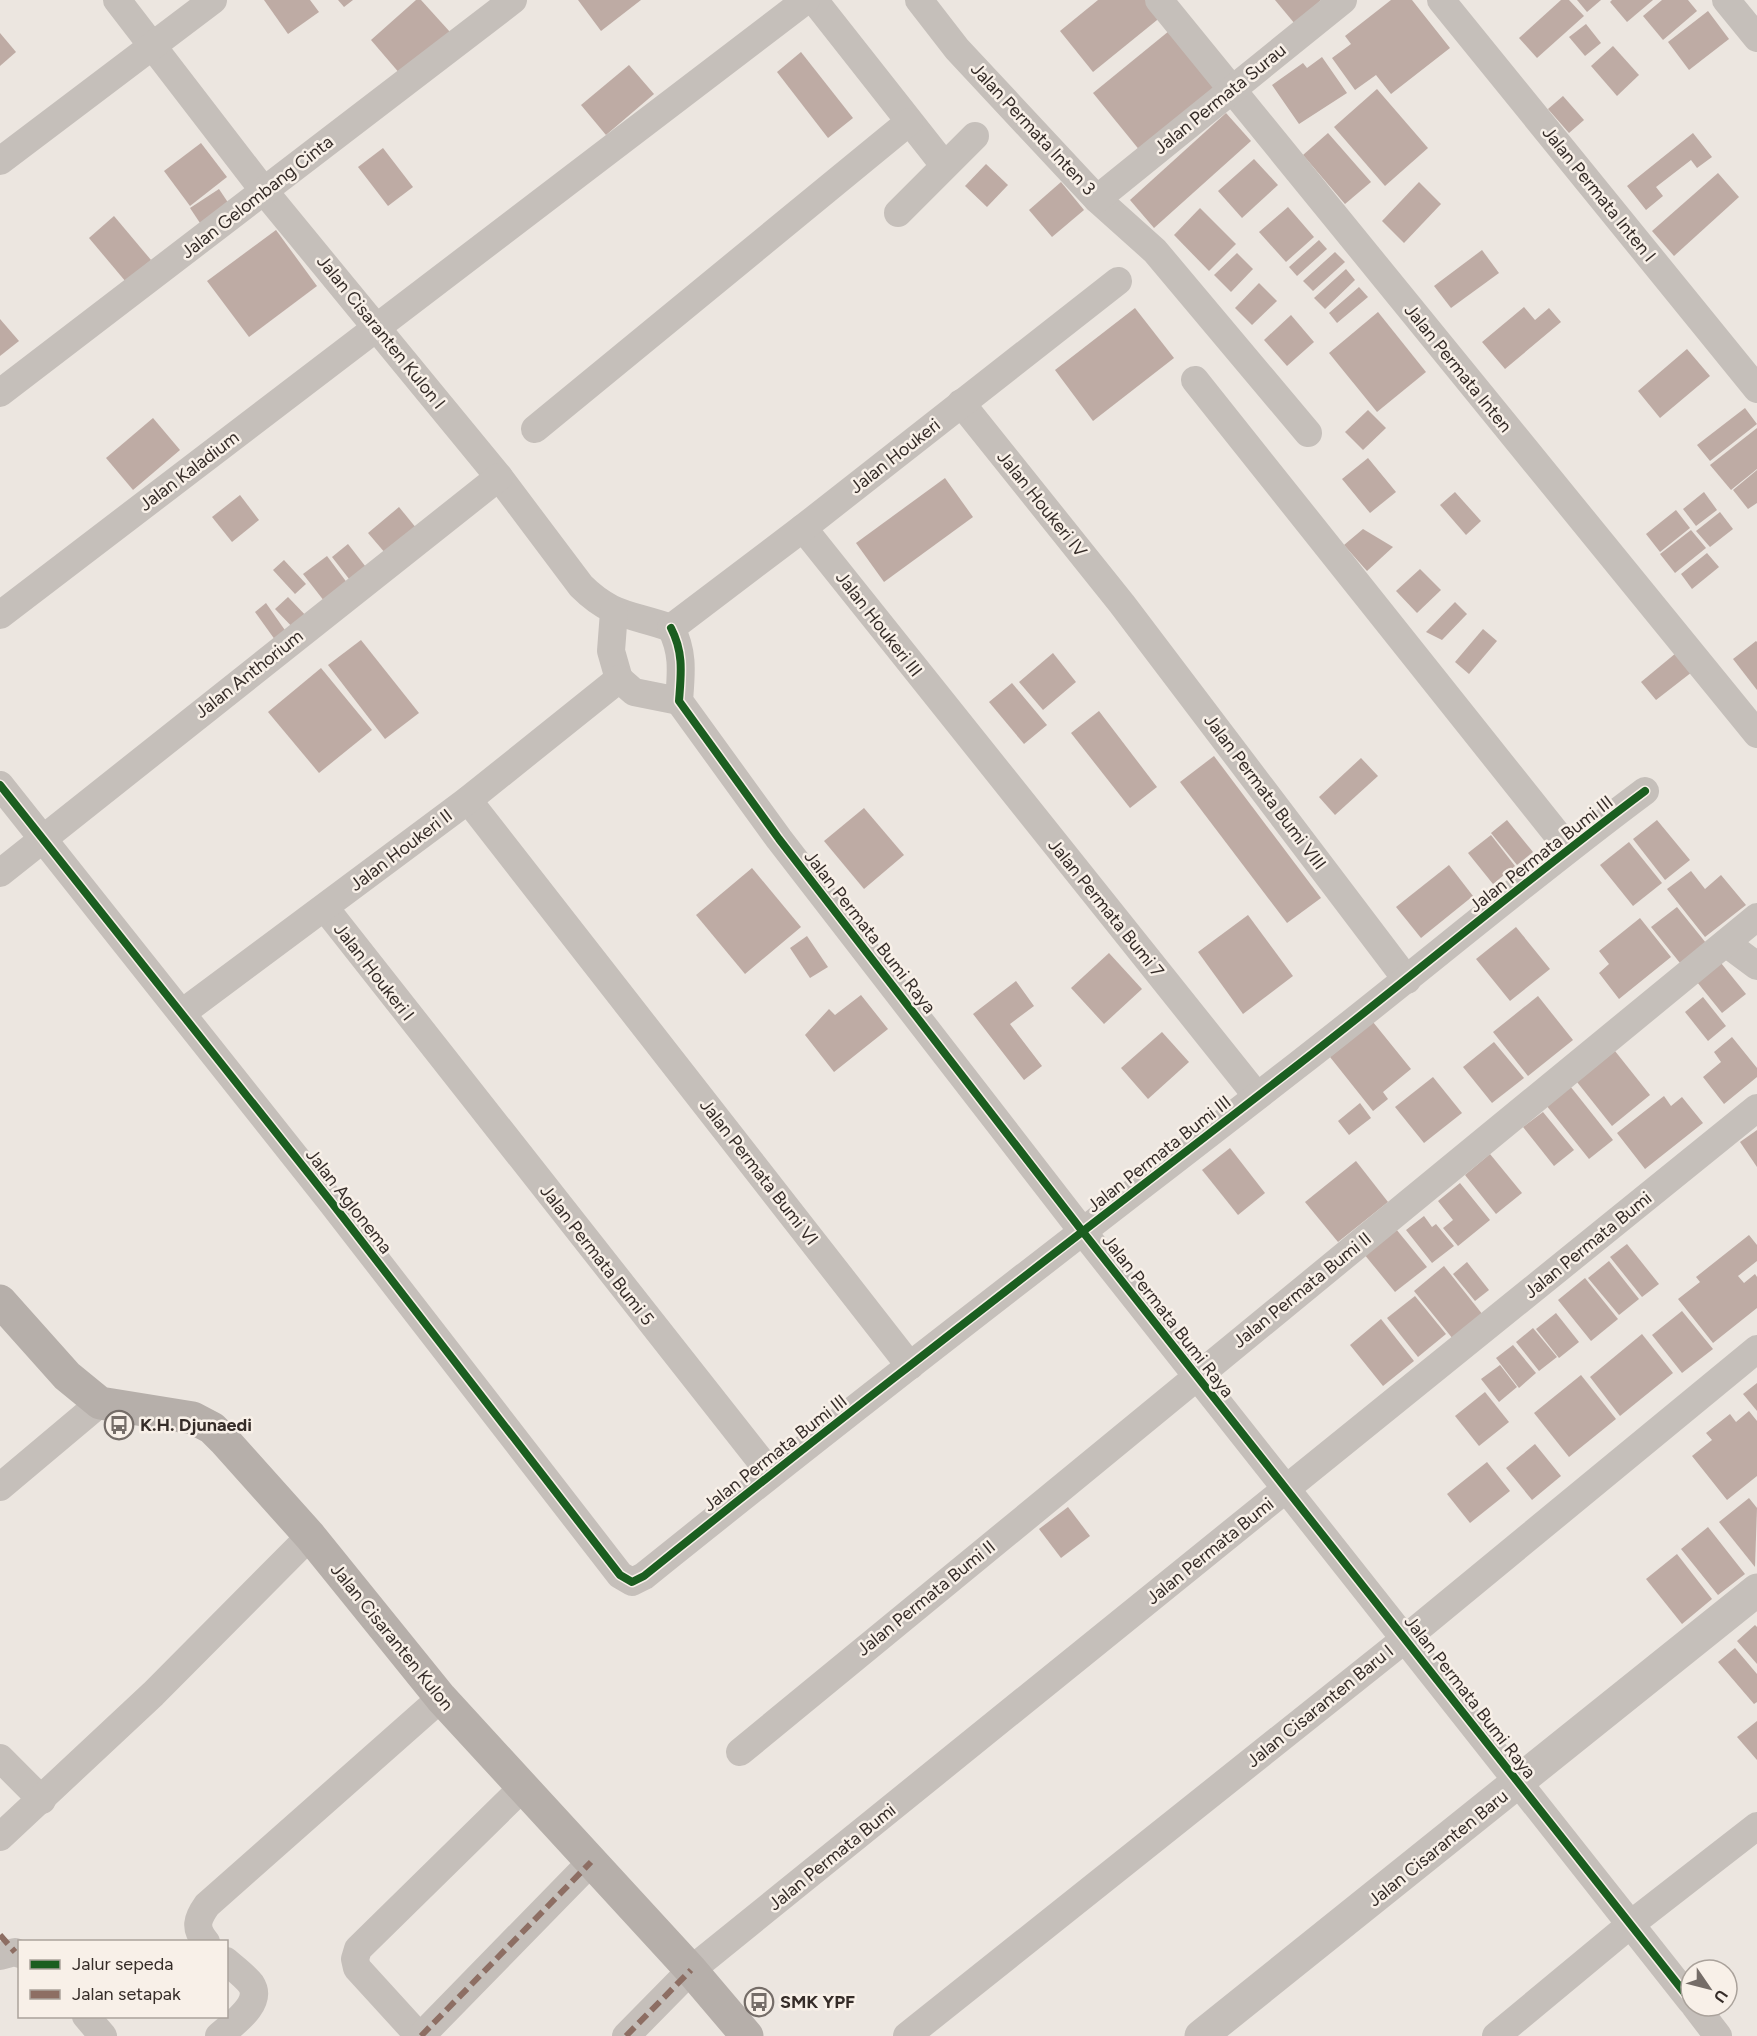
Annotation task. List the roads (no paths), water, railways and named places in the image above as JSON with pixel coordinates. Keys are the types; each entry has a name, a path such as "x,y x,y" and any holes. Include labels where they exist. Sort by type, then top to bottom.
{"main road":[{"path":"0,1301 67,1376 100,1403"},
{"name":"Jalan Cisaranten Kulon","path":"100,1403 192,1418 212,1428 310,1536 441,1698 691,1970 747,2036"}],"street":[{"name":"Jalan Cisaranten Kulon I","path":"117,0 264,191 499,477 581,586 596,601 614,612 644,618 671,628"},
{"path":"0,161 213,0"},
{"name":"Jalan Gelombang Cinta","path":"0,393 513,0"},
{"name":"Jalan Kaladium","path":"0,615 806,0"},
{"path":"814,0 944,165"},
{"name":"Jalan Permata Inten 3","path":"919,0 957,49 1097,198 1155,251 1308,433"},
{"name":"Jalan Permata Inten","path":"1159,0 1715,686 1756,731"},
{"name":"Jalan Permata Surau","path":"1097,198 1343,0"},
{"name":"Jalan Permata Inten I","path":"1441,0 1757,389"},
{"path":"1726,0 1757,38"},
{"path":"535,429 909,122"},
{"path":"898,213 975,136"},
{"name":"Jalan Houkeri","path":"671,628 803,528 1118,281"},
{"path":"1195,380 1568,848"},
{"name":"Jalan Houkeri IV","path":"961,403 1122,604"},
{"name":"Jalan Anthorium","path":"0,873 499,477"},
{"name":"Jalan Houkeri III","path":"803,528 955,720"},
{"name":"Jalan Permata Bumi VIII","path":"1122,604 1407,980"},
{"path":"614,612 612,651 619,679 634,692 679,701 682,661 678,641 671,628"},
{"path":"468,800 619,679"},
{"name":"Jalan Permata Bumi Raya","path":"679,701 779,839 1083,1232 1679,1985"},
{"name":"Jalan Permata Bumi 7","path":"955,720 1257,1096"},
{"name":"Jalan Aglonema","path":"0,785 182,1013 620,1575 632,1582"},
{"name":"Jalan Permata Bumi III","path":"632,1582 644,1576 771,1474 1407,980 1568,848 1645,791"},
{"name":"Jalan Houkeri II","path":"182,1013 468,800 608,977"},
{"name":"Jalan Houkeri I","path":"325,908 423,1036"},
{"name":"Jalan Permata Bumi II","path":"740,1752 1757,917"},
{"path":"1726,944 1757,966"},
{"name":"Jalan Permata Bumi VI","path":"608,977 910,1366"},
{"name":"Jalan Permata Bumi 5","path":"423,1036 771,1474"},
{"name":"Jalan Permata Bumi","path":"626,2036 691,1970 1757,1108"},
{"name":"Jalan Cisaranten Baru I","path":"906,2036 1405,1639 1757,1349"},
{"path":"0,1487 100,1403"},
{"path":"0,1837 153,1694 310,1536"},
{"name":"Jalan Cisaranten Baru","path":"1201,2036 1757,1590"},
{"path":"205,1940 197,1928 198,1917 207,1905 441,1698"},
{"path":"0,1758 42,1800"},
{"path":"523,1787 358,1949 355,1959 357,1968 420,2036 591,1862"},
{"path":"1496,2036 1632,1924 1757,1826"},
{"path":"0,1956 18,1953"},
{"path":"219,2036 247,2011 254,1995 251,1985 228,1963"},
{"path":"88,2018 103,2036"},
{"path":"1704,2018 1718,2036"}],"place":[{"name":"K.H. Djunaedi","path":"119,1425"},
{"name":"SMK YPF","path":"759,2002"}]}
